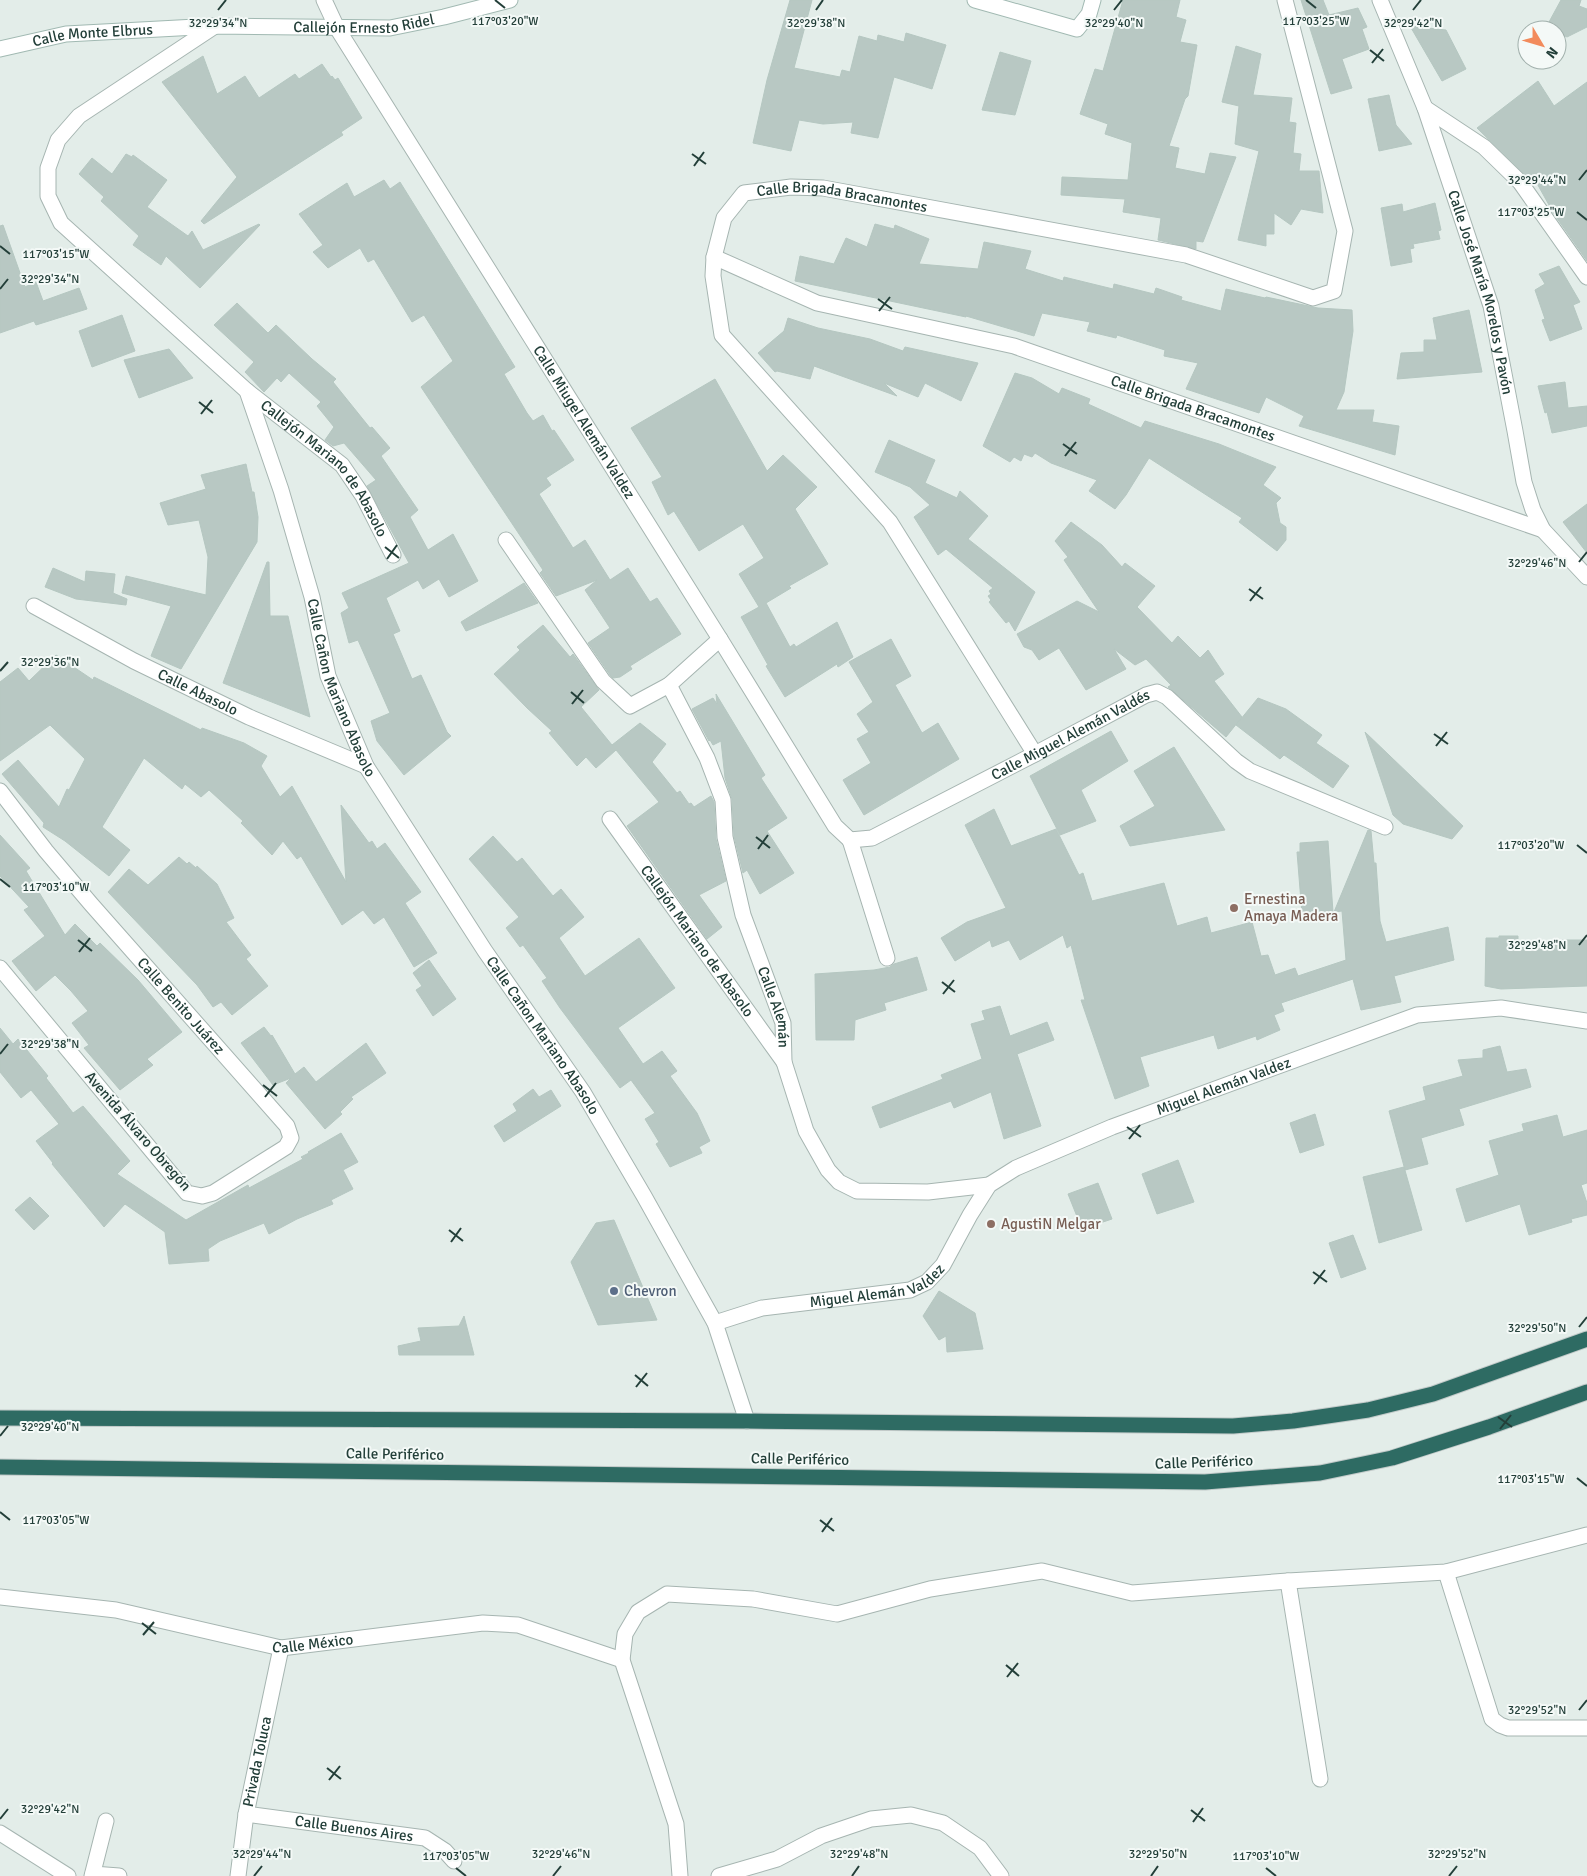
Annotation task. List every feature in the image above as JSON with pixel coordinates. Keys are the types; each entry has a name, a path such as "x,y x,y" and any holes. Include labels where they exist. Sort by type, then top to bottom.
{"highway":[{"path":"0,1418 747,1421 1233,1426 1294,1421 1368,1410 1433,1394 1587,1339"},
{"name":"Calle Periférico","path":"0,1467 1205,1482 1320,1473 1392,1458 1587,1392"}],"street":[{"name":"Calle Miugel Alemán Valdez","path":"324,0 337,28 835,826 850,840"},
{"name":"Callejón Ernesto Ridel","path":"215,26 390,28 444,17 510,0"},
{"path":"975,0 1078,29 1089,14 1093,0"},
{"name":"Calle Brigada Bracamontes","path":"1285,0 1345,231 1334,291 1313,298 1186,254 823,188 791,187 744,193 724,218 714,257 817,303 1014,346 1543,530"},
{"name":"Calle José María Morelos y Pavón","path":"1380,0 1425,108 1491,306 1524,482 1533,510 1543,530 1587,577"},
{"name":"Calle Monte Elbrus","path":"0,50 66,34 215,26"},
{"name":"Calle Cañon Mariano Abasolo","path":"215,26 79,116 58,140 48,168 48,196 62,223 247,391 281,490 312,597 328,676 366,766 485,951 583,1092 644,1196 715,1323 747,1421"},
{"path":"1425,108 1484,147 1520,182 1587,277"},
{"path":"714,257 713,276 722,335 890,522 1035,754"},
{"name":"Callejón Mariano de Abasolo","path":"247,391 342,465 363,496 393,555"},
{"path":"506,540 604,681 630,706 669,685 720,639"},
{"name":"Calle Abasolo","path":"34,606 134,661 240,713 366,766"},
{"name":"Calle Alemán","path":"669,685 707,758 723,800 726,837 743,915 783,1023 784,1062 806,1131 828,1170 839,1182 857,1191 928,1192 989,1185"},
{"name":"Calle Miguel Alemán Valdés","path":"850,840 872,838 1146,695 1157,692 1167,697 1236,761 1250,771 1385,827"},
{"name":"Calle Benito Juárez","path":"0,791 46,851 91,904 287,1126 291,1138 286,1147 213,1193 202,1196"},
{"name":"Callejón Mariano de Abasolo","path":"610,819 784,1062"},
{"path":"850,840 886,958"},
{"name":"Avenida Álvaro Obregón","path":"0,968 187,1193 202,1196"},
{"name":"Miguel Alemán Valdez","path":"715,1323 762,1308 910,1290 927,1282 943,1266 970,1215 989,1185 1016,1168 1112,1127 1417,1014 1501,1008 1587,1021"},
{"path":"680,1876 676,1824 622,1660 625,1634 638,1612 667,1594 753,1599 837,1614 930,1589 1042,1571 1132,1593 1288,1581 1446,1572 1587,1534"},
{"path":"1446,1572 1492,1719 1508,1728 1587,1728"},
{"path":"1288,1581 1320,1779"},
{"name":"Calle México","path":"0,1597 116,1610 281,1648 483,1623 518,1625 622,1660"},
{"name":"Privada Toluca","path":"238,1876 246,1814 281,1648"},
{"name":"Calle Buenos Aires","path":"246,1814 425,1838 444,1851 454,1861"},
{"path":"719,1876 777,1859 821,1836 871,1819 911,1815 943,1823 980,1848 1001,1876"},
{"path":"106,1821 92,1875 118,1876"},
{"path":"0,1833 68,1876"}],"building":[{"path":"790,0 812,0 794,68 840,77 842,70 850,72 859,36 877,41 878,35 904,42 906,33 946,45 932,89 894,77 878,138 851,133 853,122 823,124 799,120 791,151 753,143 767,80"},
{"path":"1123,0 1180,0 1176,17 1186,20 1180,42 1197,45 1188,96 1185,99 1169,146 1179,148 1175,168 1205,174 1210,153 1236,157 1203,242 1196,241 1196,249 1158,240 1161,218 1123,212 1125,199 1061,195 1062,177 1128,180 1132,143 1105,134 1108,124 1080,114 1095,69 1103,71"},
{"path":"1301,0 1323,0 1329,15 1358,8 1367,27 1362,29 1369,49 1342,59 1352,88 1331,94"},
{"path":"1561,0 1581,0 1579,6 1587,9 1587,27 1567,37 1567,20 1550,20"},
{"path":"1410,26 1446,30 1466,69 1442,81"},
{"path":"1236,46 1261,54 1253,95 1292,98 1289,122 1296,123 1293,153 1301,154 1299,171 1319,171 1323,213 1301,209 1291,225 1274,213 1274,234 1266,234 1266,246 1238,240 1259,151 1235,144 1239,106 1222,102"},
{"path":"1000,52 1031,61 1015,115 982,110"},
{"path":"203,56 217,94 245,76 259,98 295,74 299,79 322,64 331,77 335,80 338,78 362,118 341,132 343,135 204,224 201,221 237,177 162,82"},
{"path":"1538,81 1554,106 1587,82 1587,261 1554,214 1534,178 1530,180 1477,128"},
{"path":"1389,95 1396,125 1412,144 1379,151 1368,99"},
{"path":"126,154 132,157 133,155 167,180 147,207 188,236 192,231 203,250 260,225 200,288 166,256 161,265 133,245 139,236 101,201 104,197 79,174 92,158 112,174"},
{"path":"384,180 390,189 400,182 515,367 504,374 527,413 533,421 543,415 552,431 554,430 574,460 546,478 551,485 539,494 573,548 585,540 610,580 628,568 650,602 657,598 681,634 630,666 632,669 620,677 613,678 610,675 588,643 610,628 585,590 597,580 556,596 540,573 543,570 421,387 453,361 424,315 412,322 374,259 368,262 360,248 328,268 313,252 323,245 299,214 347,183 354,197"},
{"path":"1435,203 1441,230 1438,231 1440,239 1413,244 1414,248 1410,249 1412,262 1391,266 1381,208 1402,204 1403,212"},
{"path":"875,224 894,229 895,225 929,239 919,264 978,269 984,242 1031,251 1025,269 1063,281 1064,277 1113,289 1114,284 1154,294 1156,288 1182,297 1181,300 1221,311 1226,289 1318,308 1352,310 1353,331 1344,392 1336,410 1374,410 1372,422 1399,426 1395,455 1299,426 1304,416 1266,397 1259,413 1186,389 1198,363 1164,356 1165,350 1117,335 1116,338 1087,331 1090,322 1042,313 1034,336 966,316 795,281 800,256 834,264 846,238 867,247"},
{"path":"3,225 25,287 36,282 43,301 79,288 87,309 36,325 34,321 0,333 0,226"},
{"path":"1559,266 1580,302 1573,305 1582,329 1550,341 1542,320 1545,319 1535,290 1545,284 1539,274"},
{"path":"237,303 268,333 276,325 336,379 333,382 370,428 372,427 390,448 381,456 418,510 410,517 428,550 453,534 478,581 449,597 439,579 423,589 418,580 386,598 400,631 393,634 412,679 421,675 447,732 451,736 404,775 377,741 371,721 390,713 358,640 349,643 341,613 349,608 342,593 409,563 367,486 376,480 344,443 333,446 325,440 334,427 317,406 321,402 289,373 281,382 277,378 264,392 245,372 254,362 214,325"},
{"path":"1469,310 1482,372 1397,379 1401,353 1424,352 1424,340 1437,340 1433,318"},
{"path":"122,315 135,351 92,367 79,331"},
{"path":"788,318 818,328 870,339 903,351 905,347 978,363 961,401 925,383 918,397 884,383 897,396 814,366 810,379 775,372 758,353 784,331"},
{"path":"169,349 193,378 139,398 124,360"},
{"path":"1015,373 1032,378 1059,394 1062,388 1090,399 1088,404 1141,428 1145,421 1219,444 1276,467 1263,485 1281,498 1276,503 1280,523 1286,527 1286,540 1277,551 1239,522 1242,518 1149,458 1115,509 1089,491 1097,480 1051,463 1035,453 1032,457 1024,454 1021,461 1014,457 1010,462 983,446"},
{"path":"715,379 767,471 783,455 817,487 795,509 828,564 789,586 791,588 766,603 790,647 794,644 796,647 837,622 853,657 838,667 837,664 785,697 766,666 768,665 741,617 759,607 739,574 764,558 743,524 699,551 674,511 668,515 652,482 662,477 631,428"},
{"path":"1565,382 1568,408 1587,406 1587,426 1552,433 1538,386"},
{"path":"889,440 935,460 925,483 957,498 960,491 988,516 968,539 1035,592 1015,631 1009,621 1006,623 989,602 991,600 988,596 991,594 989,591 993,588 946,549 938,555 914,517 930,505 910,487 875,472"},
{"path":"246,464 252,492 254,492 258,517 257,542 181,669 151,656 171,606 122,593 126,576 206,595 208,557 199,520 168,525 160,503 206,489 201,475"},
{"path":"1587,504 1587,553 1563,522"},
{"path":"1071,522 1102,545 1122,567 1125,563 1155,586 1137,607 1172,643 1178,636 1200,658 1208,650 1224,674 1214,681 1242,717 1226,737 1168,687 1171,685 1146,659 1135,665 1114,649 1126,669 1086,690 1059,648 1039,660 1032,650 1024,647 1017,634 1077,601 1099,612 1064,560 1068,557 1055,541"},
{"path":"267,562 269,562 270,616 288,616 310,717 223,683"},
{"path":"53,568 85,582 86,571 115,574 113,593 127,599 126,605 76,599 45,587"},
{"path":"524,583 538,603 466,631 461,622"},
{"path":"543,625 570,657 573,654 599,690 581,707 612,745 640,723 666,744 652,762 677,793 680,791 689,804 691,803 694,807 711,796 714,802 716,839 726,881 699,895 722,927 707,939 627,826 659,802 616,750 596,768 586,757 577,766 549,733 552,731 494,674 520,650 517,647"},
{"path":"891,639 911,676 895,685 922,733 938,723 959,759 864,815 843,780 871,763 857,739 869,732 857,714 873,702 849,662"},
{"path":"56,655 93,680 94,677 201,730 202,728 244,743 267,756 261,766 280,797 292,786 346,882 341,805 369,843 372,841 377,849 385,843 421,892 405,903 437,953 414,967 384,917 374,924 363,910 342,925 301,856 297,859 283,841 272,855 241,823 243,821 209,790 201,797 185,784 182,789 144,758 102,827 130,850 109,876 65,841 43,827 44,823 2,774 18,760 59,807 67,789 69,790 85,759 50,725 0,761 0,682 18,668 29,681"},
{"path":"716,694 765,775 761,778 787,818 767,831 794,873 760,894 747,870 743,873 734,836 732,799 725,778 721,741 713,745 709,741 692,709 713,698 717,704"},
{"path":"1258,698 1286,709 1322,735 1316,743 1349,766 1333,788 1284,755 1280,759 1236,725"},
{"path":"1111,731 1128,761 1081,790 1096,821 1060,835 1030,776"},
{"path":"1365,732 1463,826 1452,839 1403,824 1393,815"},
{"path":"1174,747 1225,830 1130,846 1120,826 1155,806 1134,771"},
{"path":"994,809 1011,846 1056,829 1079,875 1083,873 1092,901 1164,883 1177,926 1207,917 1211,933 1252,922 1261,956 1268,955 1275,975 1295,968 1298,976 1346,960 1342,911 1334,912 1368,830 1371,831 1374,863 1376,863 1380,921 1386,942 1448,927 1454,960 1394,976 1401,1002 1361,1010 1353,979 1281,1003 1284,1011 1274,1015 1280,1030 1257,1040 1256,1036 1218,1049 1214,1035 1140,1057 1149,1086 1115,1099 1081,1000 1085,1000 1071,945 1067,948 1063,935 1020,960 1009,940 992,947 990,940 955,961 941,938 967,922 1006,908 965,825"},
{"path":"0,835 30,868 26,871 65,935 75,924 97,946 100,943 138,980 182,1032 147,1059 153,1065 120,1090 84,1048 89,1045 72,1023 88,1011 55,975 36,991 12,961 45,936 24,910 29,907 0,876"},
{"path":"493,836 517,862 522,858 553,896 561,889 584,917 559,938 585,976 639,938 675,988 618,1028 643,1064 662,1051 677,1071 670,1076 697,1113 710,1141 699,1147 702,1153 670,1167 656,1144 659,1142 645,1119 655,1113 631,1080 620,1088 542,981 547,978 523,945 520,947 506,928 519,917 469,859"},
{"path":"1328,841 1333,912 1302,914 1297,852 1300,852 1300,843"},
{"path":"179,857 187,864 189,862 196,868 197,866 217,884 234,918 226,922 251,955 246,959 268,986 232,1015 221,1002 213,1007 197,985 108,892 129,869 148,885"},
{"path":"1499,936 1518,936 1518,941 1556,942 1556,940 1587,940 1587,986 1501,989 1485,986 1486,938 1499,938"},
{"path":"917,957 927,990 884,1003 886,1010 855,1020 854,1040 816,1040 815,974 874,970 890,967"},
{"path":"429,960 456,999 433,1016 416,990 422,986 413,973"},
{"path":"1000,1006 1010,1036 1047,1022 1054,1040 1017,1054 1041,1126 1004,1139 991,1092 954,1108 951,1101 880,1128 872,1107 943,1079 941,1075 982,1059 971,1024 985,1020 982,1011"},
{"path":"264,1027 272,1035 295,1074 304,1067 316,1082 366,1043 386,1073 351,1097 353,1099 340,1112 342,1114 325,1129 286,1083 291,1078 273,1085 241,1043"},
{"path":"0,1028 13,1044 18,1039 48,1076 46,1078 73,1113 83,1106 130,1161 117,1174 186,1220 248,1185 249,1188 303,1159 301,1157 308,1152 341,1133 358,1162 343,1170 353,1189 331,1200 333,1204 297,1219 269,1234 264,1223 220,1241 208,1249 209,1261 169,1264 165,1232 125,1204 104,1227 52,1164 36,1141 59,1124 31,1090 21,1098 0,1072"},
{"path":"1500,1046 1507,1072 1526,1069 1531,1087 1459,1109 1464,1125 1421,1138 1428,1164 1405,1170 1389,1111 1426,1100 1423,1087 1463,1076 1458,1060 1483,1058 1483,1050"},
{"path":"533,1089 539,1097 551,1090 561,1106 504,1142 494,1126 517,1111 513,1104"},
{"path":"1315,1114 1324,1145 1300,1153 1290,1123"},
{"path":"1557,1115 1563,1137 1587,1130 1587,1183 1581,1185 1587,1203 1587,1215 1571,1219 1572,1222 1529,1235 1520,1204 1466,1222 1456,1189 1499,1175 1489,1141 1524,1131 1522,1124"},
{"path":"1178,1160 1194,1202 1157,1214 1142,1174"},
{"path":"1404,1167 1422,1230 1379,1243 1363,1177"},
{"path":"1098,1183 1112,1219 1082,1229 1068,1194"},
{"path":"30,1197 49,1216 34,1230 15,1210"},
{"name":"Chevron","path":"614,1220 657,1320 598,1325 571,1262 596,1223"},
{"path":"1353,1235 1366,1269 1341,1278 1329,1243"},
{"path":"939,1291 975,1313 983,1349 947,1352 946,1336 939,1340 923,1316"},
{"path":"464,1316 474,1355 399,1355 398,1346 421,1341 418,1328 459,1326"}],"place":[{"name":"Ernestina Amaya Madera","path":"1234,908"},
{"name":"AgustiN Melgar","path":"991,1224"},
{"name":"Chevron","path":"614,1291"}]}
